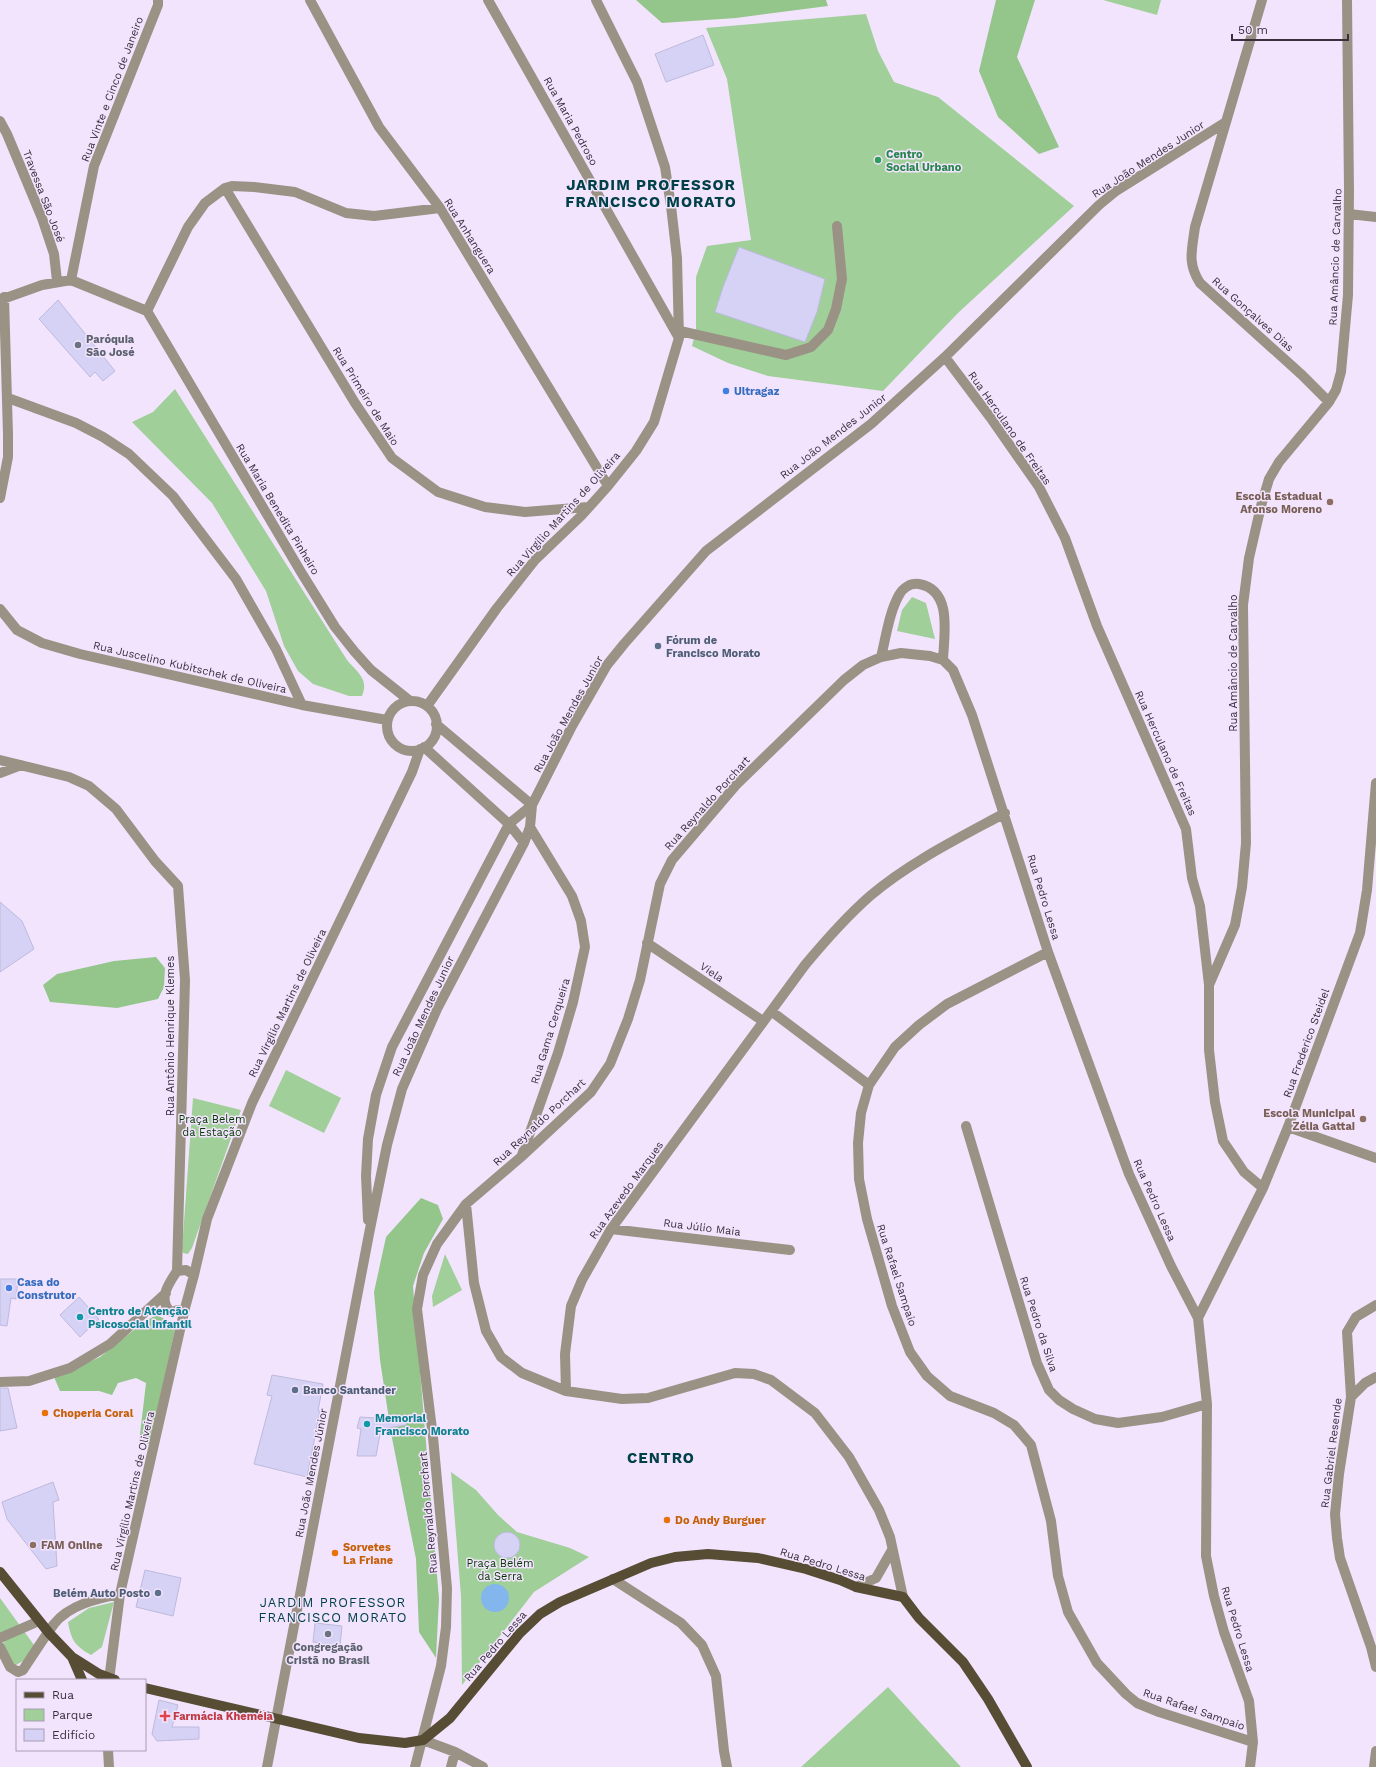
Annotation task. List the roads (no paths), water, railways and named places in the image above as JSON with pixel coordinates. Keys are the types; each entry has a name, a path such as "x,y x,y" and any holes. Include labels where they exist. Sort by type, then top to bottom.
{"main road":[{"name":"Rua Pedro Lessa","path":"423,1740 450,1718 519,1634 540,1614 560,1602 651,1563 675,1557 708,1554 758,1558 806,1569 856,1587 903,1597"},
{"path":"0,1572 49,1633 72,1657 109,1679"},
{"path":"903,1597 919,1618 963,1662 988,1699 1027,1767"},
{"path":"72,1657 82,1679"},
{"path":"146,1688 366,1739 405,1743 423,1740"}],"street":[{"name":"Rua Vinte e Cinco de Janeiro","path":"71,280 94,166 158,5 158,0"},
{"name":"Rua Anhanguera","path":"310,0 379,127 440,208 608,486"},
{"name":"Rua Maria Pedroso","path":"488,0 679,334"},
{"name":"Rua Virgílio Martins de Oliveira","path":"427,706 501,602 535,560 581,516 608,486 636,451 654,422 679,334 677,258 665,167 637,82 596,0"},
{"name":"Rua Gonçalves Dias","path":"1262,0 1195,227 1191,255 1193,271 1200,283 1302,375 1329,402"},
{"name":"Rua Amâncio de Carvalho","path":"1209,985 1235,925 1242,887 1246,843 1244,605 1249,558 1260,506 1269,479 1279,462 1329,402 1336,390 1341,372 1348,295 1349,214 1347,0"},
{"name":"Travessa São José","path":"0,121 7,134 42,218 54,254 58,281"},
{"name":"Rua João Mendes Junior","path":"369,1234 387,1145 402,1089 437,1009 524,843 530,827 532,805 572,726 608,665 624,644 706,551 871,424 945,358 1099,204 1116,191 1226,122"},
{"path":"0,498 8,457 8,398 2,298 58,281 71,280 147,311 188,227 204,202 225,188 232,186 295,192 346,213 374,216 440,208"},
{"name":"Rua Primeiro de Maio","path":"225,188 355,403 392,458 438,492 485,507 525,512 588,507"},
{"path":"1349,214 1376,217"},
{"path":"679,334 786,355 811,347 828,330 836,309 842,279 837,226"},
{"name":"Rua Maria Benedita Pinheiro","path":"147,311 335,627 371,670 410,701"},
{"name":"Rua Herculano de Freitas","path":"945,358 990,417 1039,487 1065,538 1098,626 1186,829 1192,878 1200,906 1209,985 1209,1050 1215,1102 1223,1141 1244,1172 1264,1188"},
{"path":"8,398 76,423 103,437 129,454 173,496 236,579 276,649 302,705"},
{"path":"881,657 899,595 906,586 918,584 932,589 940,596 944,612 943,660"},
{"name":"Rua Juscelino Kubitschek de Oliveira","path":"0,609 17,630 42,643 80,654 302,705 387,720"},
{"name":"Rua Reynaldo Porchart","path":"415,1767 441,1666 446,1627 447,1588 433,1437 417,1309 423,1275 437,1244 466,1204 521,1157 591,1092 610,1064 628,1019 640,980 660,884 672,860 736,785 844,680 863,665 881,657 901,653 930,656 943,660"},
{"name":"Rua Pedro Lessa","path":"943,660 953,670 972,715 1005,813 1048,952 1129,1174 1171,1266 1198,1318 1207,1404 1206,1556 1214,1596 1224,1632 1249,1701 1253,1742 1250,1767"},
{"path":"403,702 420,702 427,706 433,713 436,724 434,736 431,741 422,748 413,751 405,750 392,742 387,728 387,720 390,712 403,702"},
{"path":"436,724 532,805"},
{"path":"422,748 509,824 524,843"},
{"name":"Rua Virgílio Martins de Oliveira","path":"111,1679 120,1594 185,1308 207,1219 252,1103 412,772 422,748"},
{"name":"Rua Antônio Henrique Klemes","path":"0,760 69,777 89,786 116,809 156,861 178,886 184,980 177,1271"},
{"path":"0,773 21,765"},
{"name":"Rua Frederico Steidel","path":"1198,1318 1264,1188 1360,933 1367,890 1376,783"},
{"name":"Rua João Mendes Junior","path":"369,1234 366,1176 368,1139 376,1095 392,1047 509,824 532,805"},
{"name":"Rua Azevedo Marques","path":"566,1391 565,1354 571,1306 582,1280 611,1229 804,965 830,935 870,896 919,860 1005,813"},
{"name":"Rua Gama Cerqueira","path":"521,1157 558,1054 574,1002 584,947 581,921 572,896 530,827"},
{"name":"Viela","path":"647,943 763,1021"},
{"name":"Rua Rafael Sampaio","path":"1048,952 947,1004 919,1025 895,1047 869,1085 861,1113 858,1143 859,1179 867,1219 892,1306 910,1352 926,1376 950,1396 994,1412 1014,1425 1031,1445 1052,1521 1058,1576 1068,1612 1097,1663 1136,1703 1159,1712 1253,1742"},
{"path":"771,1011 869,1085"},
{"name":"Rua Pedro da Silva","path":"966,1126 1037,1363 1049,1390 1059,1400 1073,1409 1095,1419 1118,1423 1162,1417 1207,1404"},
{"path":"1288,1127 1376,1158"},
{"path":"466,1204 474,1283 486,1331 501,1357 522,1373 566,1391 622,1399 648,1398 735,1372 754,1374 771,1380 815,1413 849,1457 879,1510 890,1537 903,1597"},
{"name":"Rua Júlio Maia","path":"611,1229 790,1250"},
{"name":"Rua João Mendes Júnior","path":"276,1718 369,1234"},
{"path":"185,1308 171,1312 165,1307 164,1300 167,1286 177,1271 186,1270 194,1275"},
{"path":"0,1382 29,1381 70,1368 110,1344 166,1292"},
{"name":"Rua Gabriel Resende","path":"1376,1305 1356,1317 1347,1332 1351,1397 1338,1481 1335,1514 1336,1538 1340,1558 1371,1647 1376,1667"},
{"path":"1351,1397 1365,1383 1376,1377"},
{"path":"856,1587 876,1578 892,1550"},
{"path":"613,1579 681,1623 702,1645 716,1676 727,1767"},
{"path":"0,1647 10,1667 18,1672 23,1670 60,1618 74,1608 109,1596 120,1594"},
{"path":"0,1638 39,1621"},
{"path":"267,1767 276,1718"},
{"path":"423,1740 455,1752 483,1767"},
{"path":"108,1751 109,1767"},
{"path":"1374,1767 1376,1751"},
{"path":"451,1767 455,1752"}],"water":[{"path":"495,1584 505,1588 509,1598 505,1608 495,1612 485,1608 481,1598 485,1588"}],"place":[{"name":"Centro Social Urbano","path":"878,160"},
{"name":"Paróquia São José","path":"78,345"},
{"name":"Ultragaz","path":"726,391"},
{"name":"Escola Estadual Afonso Moreno","path":"1330,502"},
{"name":"Fórum de Francisco Morato","path":"658,646"},
{"name":"Escola Municipal Zélia Gattai","path":"1363,1119"},
{"name":"Casa do Construtor","path":"9,1288"},
{"name":"Centro de Atenção Psicosocial Infantil","path":"80,1317"},
{"name":"Banco Santander","path":"295,1390"},
{"name":"Choperia Coral","path":"45,1413"},
{"name":"Memorial Francisco Morato","path":"367,1424"},
{"name":"Do Andy Burguer","path":"667,1520"},
{"name":"FAM Online","path":"33,1545"},
{"name":"Sorvetes La Friane","path":"335,1553"},
{"name":"Belém Auto Posto","path":"158,1593"},
{"name":"Congregação Cristã no Brasil","path":"328,1634"},
{"name":"Farmácia Kheméia","path":"165,1716"}],"district":[{"name":"JARDIM PROFESSOR FRANCISCO MORATO","path":"651,194"},
{"name":"CENTRO","path":"661,1458"},
{"name":"JARDIM PROFESSOR FRANCISCO MORATO","path":"333,1610"}],"park label":[{"name":"Praça Belem da Estação","path":"212,1125"},
{"name":"Praça Belém da Serra","path":"500,1569"}]}
